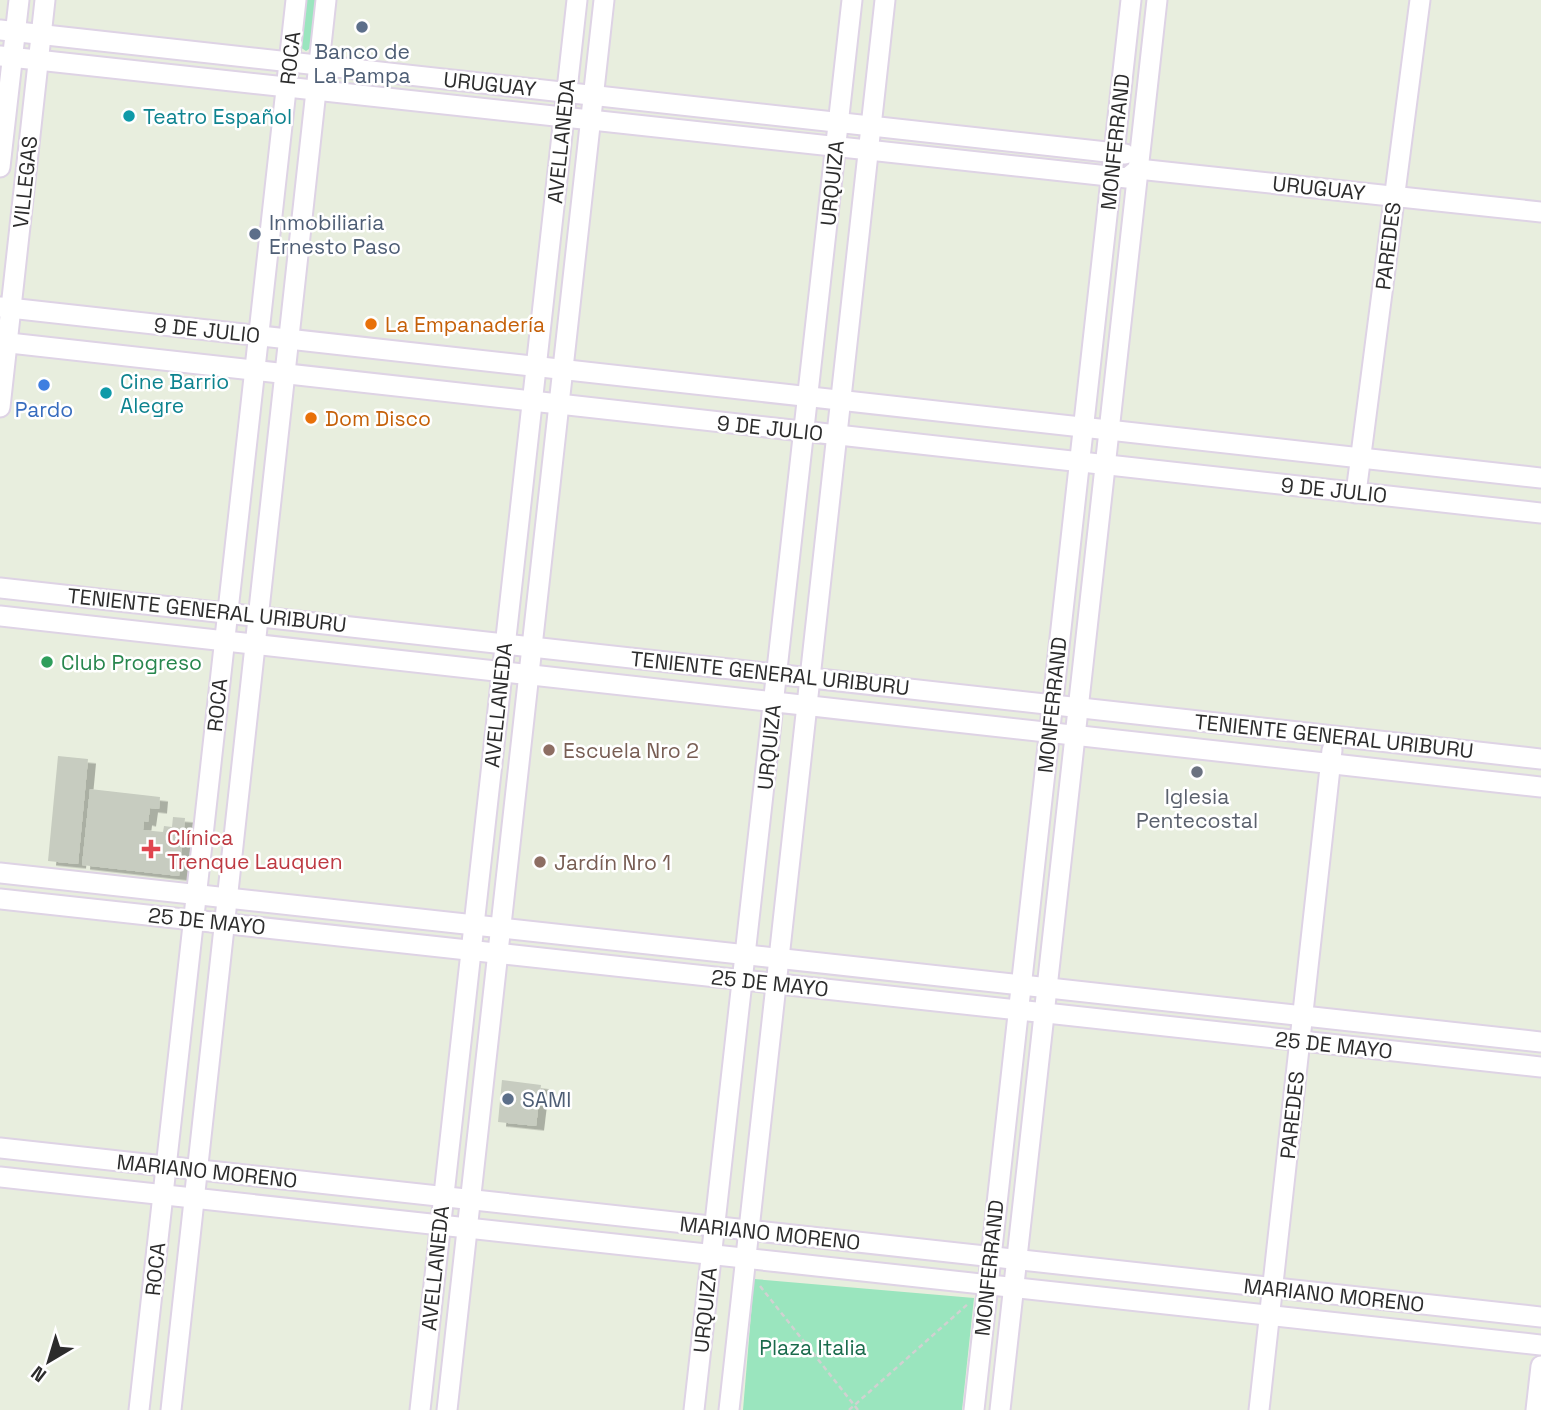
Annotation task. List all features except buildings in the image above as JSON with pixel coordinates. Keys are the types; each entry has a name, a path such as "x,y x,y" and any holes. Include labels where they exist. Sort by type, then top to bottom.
{"street":[{"name":"VILLEGAS","path":"0,167 8,31 19,0"},
{"name":"VILLEGAS","path":"0,407 6,308 45,0"},
{"name":"ROCA","path":"139,1410 296,0"},
{"name":"ROCA","path":"171,1410 326,0"},
{"name":"AVELLANEDA","path":"419,1410 577,0"},
{"name":"AVELLANEDA","path":"447,1410 604,0"},
{"name":"URQUIZA","path":"694,1410 852,0"},
{"name":"URQUIZA","path":"729,1410 885,0"},
{"name":"MONFERRAND","path":"974,1410 981,1291 991,1257 1131,0"},
{"name":"MONFERRAND","path":"1000,1410 1157,0"},
{"name":"PAREDES","path":"1356,493 1420,0"},
{"name":"URUGUAY","path":"8,31 1114,152 1130,154 1138,169"},
{"name":"URUGUAY","path":"6,57 1112,176 1127,177 1138,169 1541,212"},
{"name":"9 DE JULIO","path":"6,308 1541,478"},
{"name":"9 DE JULIO","path":"4,342 1541,513"},
{"name":"TENIENTE GENERAL URIBURU","path":"0,587 1541,758"},
{"name":"TENIENTE GENERAL URIBURU","path":"0,616 1541,787"},
{"name":"PAREDES","path":"1259,1410 1333,736"},
{"name":"25 DE MAYO","path":"0,873 1541,1042"},
{"name":"25 DE MAYO","path":"0,899 1541,1068"},
{"name":"MARIANO MORENO","path":"0,1148 1541,1317"},
{"name":"MARIANO MORENO","path":"0,1177 712,1254 981,1291 1013,1287 1541,1345"},
{"path":"1536,1410 1541,1366"}],"path":[{"path":"754,1279 858,1410"},
{"path":"849,1410 981,1291"}],"green space":[{"path":"304,0 318,0 312,47 306,51 300,47"},
{"name":"Plaza Italia","path":"754,1279 974,1298 962,1410 743,1410"}],"place":[{"name":"Banco de La Pampa","path":"362,27"},
{"name":"Teatro Español","path":"129,116"},
{"name":"Inmobiliaria Ernesto Paso","path":"255,234"},
{"name":"La Empanadería","path":"371,324"},
{"name":"Pardo","path":"44,385"},
{"name":"Cine Barrio Alegre","path":"106,393"},
{"name":"Dom Disco","path":"311,418"},
{"name":"Club Progreso","path":"47,662"},
{"name":"Escuela Nro 2","path":"549,750"},
{"name":"Iglesia Pentecostal","path":"1197,772"},
{"name":"Clínica Trenque Lauquen","path":"151,849"},
{"name":"Jardín Nro 1","path":"540,862"},
{"name":"SAMI","path":"508,1099"}]}
